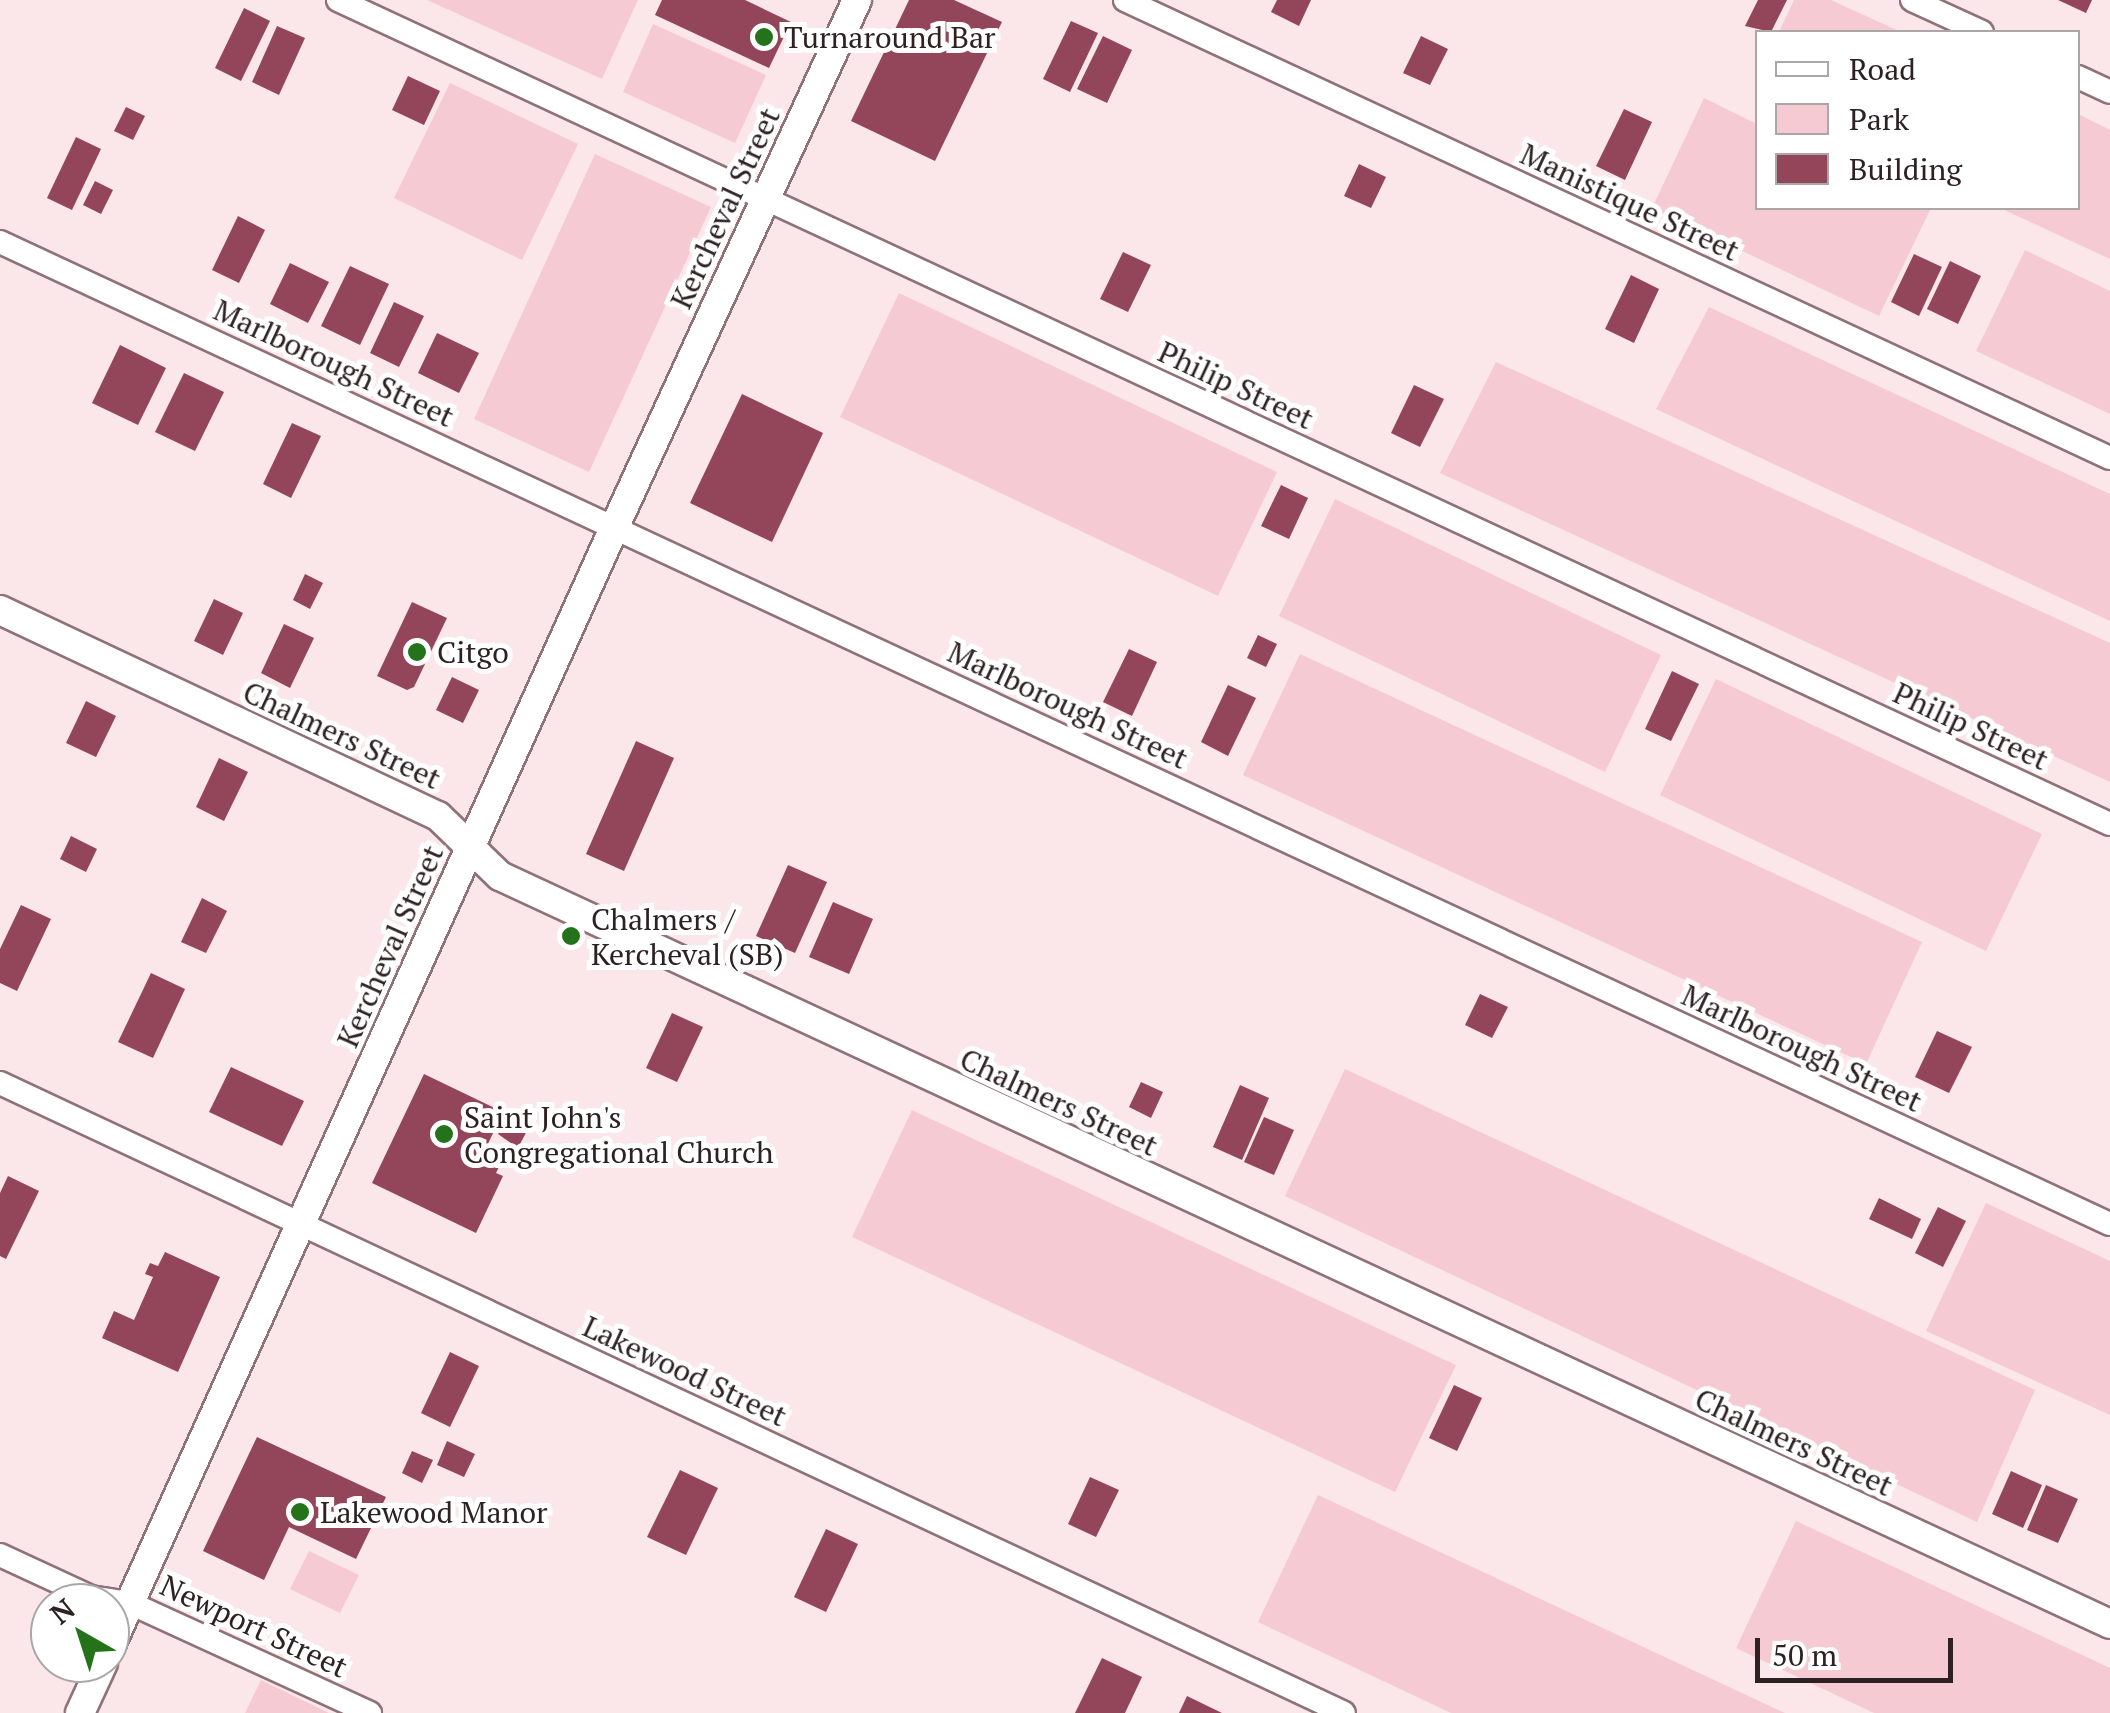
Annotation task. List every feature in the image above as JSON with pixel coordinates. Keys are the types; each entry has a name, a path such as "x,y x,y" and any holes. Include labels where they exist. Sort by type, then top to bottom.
{"street":[{"name":"Philip Street","path":"338,0 2110,824"},
{"name":"Kercheval Street","path":"130,1602 615,526 857,0"},
{"name":"Manistique Street","path":"1126,0 2110,458"},
{"path":"1912,0 1978,30"},
{"path":"2080,78 2110,92"},
{"name":"Marlborough Street","path":"0,242 2110,1224"},
{"name":"Chalmers Street","path":"0,610 438,816 500,876 2110,1624"},
{"name":"Lakewood Street","path":"0,1083 1344,1713"},
{"name":"Newport Street","path":"0,1554 61,1583"},
{"name":"Newport Street","path":"130,1602 370,1713"},
{"path":"80,1713 93,1683"}],"green space":[{"path":"427,0 638,0 602,79"},
{"path":"1794,0 1831,0 1897,30 1780,30"},
{"path":"653,24 766,75 735,143 623,92"},
{"path":"450,83 578,144 522,260 394,198"},
{"path":"1704,98 1755,123 1755,210 1930,210 1879,316 1652,208"},
{"path":"2080,115 2110,130 2110,259 2004,210 2080,210"},
{"path":"595,154 711,207 589,472 474,419"},
{"path":"2025,250 2110,291 2110,414 1976,351"},
{"path":"899,293 1277,472 1218,596 840,417"},
{"path":"1709,307 2110,494 2110,621 1656,409"},
{"path":"1496,362 2110,643 2110,782 1440,473"},
{"path":"1335,499 1661,655 1605,772 1279,616"},
{"path":"1300,654 1922,942 1866,1064 1243,775"},
{"path":"1716,679 2042,834 1986,951 1660,795"},
{"path":"1345,1069 2035,1390 1977,1522 1285,1196"},
{"path":"912,1110 1456,1365 1395,1492 852,1237"},
{"path":"1986,1203 2110,1261 2110,1415 1926,1331"},
{"path":"1318,1495 1785,1713 1451,1713 1258,1622"},
{"path":"1796,1521 2110,1668 2110,1713 1874,1713 1736,1648"},
{"path":"309,1551 359,1575 340,1613 290,1589"},
{"path":"261,1680 329,1713 245,1713"}],"building":[{"path":"662,0 745,0 791,22 769,68 655,15"},
{"path":"909,0 954,0 1002,22 935,161 851,121"},
{"path":"1277,0 1311,0 1299,26 1271,12"},
{"path":"1758,0 1787,0 1772,30 1745,26"},
{"path":"2058,0 2092,0 2086,13"},
{"path":"244,8 270,21 241,81 215,68"},
{"path":"1071,21 1098,33 1070,92 1043,79"},
{"path":"277,26 305,38 279,95 252,82"},
{"path":"1103,36 1132,50 1107,103 1077,89"},
{"path":"1421,36 1448,49 1430,85 1403,73"},
{"path":"408,76 440,91 424,125 392,110"},
{"path":"126,107 145,116 133,140 114,131"},
{"path":"1624,109 1652,122 1625,180 1596,166"},
{"path":"76,137 101,149 72,210 47,198"},
{"path":"1359,164 1386,177 1371,208 1344,196"},
{"path":"95,181 113,190 101,214 83,205"},
{"path":"238,216 265,230 239,283 212,270"},
{"path":"1123,252 1151,265 1128,312 1100,299"},
{"path":"1914,254 1942,267 1919,316 1891,302"},
{"path":"1950,261 1981,276 1958,324 1927,309"},
{"path":"290,263 329,282 308,323 270,304"},
{"path":"350,266 389,284 360,345 321,326"},
{"path":"1631,275 1659,289 1634,343 1605,329"},
{"path":"394,302 424,316 399,367 370,353"},
{"path":"437,333 479,353 459,393 418,373"},
{"path":"120,345 166,368 138,425 92,403"},
{"path":"184,373 224,392 195,451 155,432"},
{"path":"1414,385 1444,399 1420,447 1391,433"},
{"path":"742,394 823,433 772,542 690,503"},
{"path":"292,423 321,436 291,498 263,484"},
{"path":"1281,485 1308,498 1289,539 1261,526"},
{"path":"305,574 323,583 310,609 293,600"},
{"path":"214,599 243,613 223,655 194,641"},
{"path":"412,602 447,618 414,687 407,690 377,676"},
{"path":"284,624 314,638 290,688 261,673"},
{"path":"1258,635 1277,644 1266,667 1247,658"},
{"path":"1129,649 1157,662 1132,716 1103,702"},
{"path":"1672,671 1699,684 1671,741 1645,729"},
{"path":"452,677 479,690 463,723 436,710"},
{"path":"1228,685 1256,698 1228,756 1201,742"},
{"path":"86,701 116,716 96,757 66,743"},
{"path":"636,741 674,758 624,871 586,854"},
{"path":"219,758 248,772 224,821 196,807"},
{"path":"71,836 97,849 86,872 60,859"},
{"path":"788,865 827,882 795,953 756,936"},
{"path":"202,898 227,911 206,953 181,942"},
{"path":"833,902 873,919 849,974 809,957"},
{"path":"21,905 51,919 17,991 0,983 0,949"},
{"path":"151,973 185,989 153,1058 118,1042"},
{"path":"1480,994 1508,1007 1492,1038 1465,1025"},
{"path":"672,1013 703,1027 677,1082 646,1068"},
{"path":"1937,1031 1972,1047 1949,1093 1915,1077"},
{"path":"231,1067 304,1101 282,1146 209,1112"},
{"name":"Saint John's Congregational Church","path":"424,1074 503,1112 478,1165 482,1167 487,1157 501,1163 496,1173 503,1176 476,1233 372,1183"},
{"path":"1141,1082 1163,1092 1151,1118 1129,1107"},
{"path":"1240,1085 1269,1098 1242,1160 1213,1147"},
{"path":"507,1114 530,1125 518,1148 498,1134"},
{"path":"1264,1117 1294,1130 1274,1175 1244,1162"},
{"path":"8,1176 39,1191 6,1259 0,1256 0,1193"},
{"path":"1879,1198 1921,1219 1912,1239 1869,1219"},
{"path":"1938,1207 1966,1221 1943,1267 1915,1253"},
{"path":"165,1252 220,1277 178,1372 102,1338 114,1311 134,1320 153,1277 145,1274 150,1263 158,1266"},
{"path":"450,1352 479,1366 450,1427 421,1413"},
{"path":"1454,1385 1482,1398 1457,1451 1429,1438"},
{"name":"Lakewood Manor","path":"257,1437 386,1497 356,1559 289,1527 264,1580 203,1551"},
{"path":"447,1441 475,1454 464,1477 437,1465"},
{"path":"412,1451 433,1460 422,1483 402,1473"},
{"path":"680,1470 718,1488 686,1555 647,1537"},
{"path":"2011,1471 2042,1485 2023,1528 1992,1514"},
{"path":"1090,1477 1119,1490 1096,1537 1068,1524"},
{"path":"2046,1485 2078,1499 2058,1543 2027,1530"},
{"path":"826,1529 858,1544 826,1612 794,1597"},
{"path":"1102,1658 1142,1677 1125,1713 1075,1713"},
{"path":"1187,1696 1222,1713 1179,1713"}],"place":[{"name":"Turnaround Bar","path":"764,37"},
{"name":"Citgo","path":"417,652"},
{"name":"Chalmers / Kercheval (SB)","path":"571,936"},
{"name":"Saint John's Congregational Church","path":"444,1134"},
{"name":"Lakewood Manor","path":"300,1512"}]}
